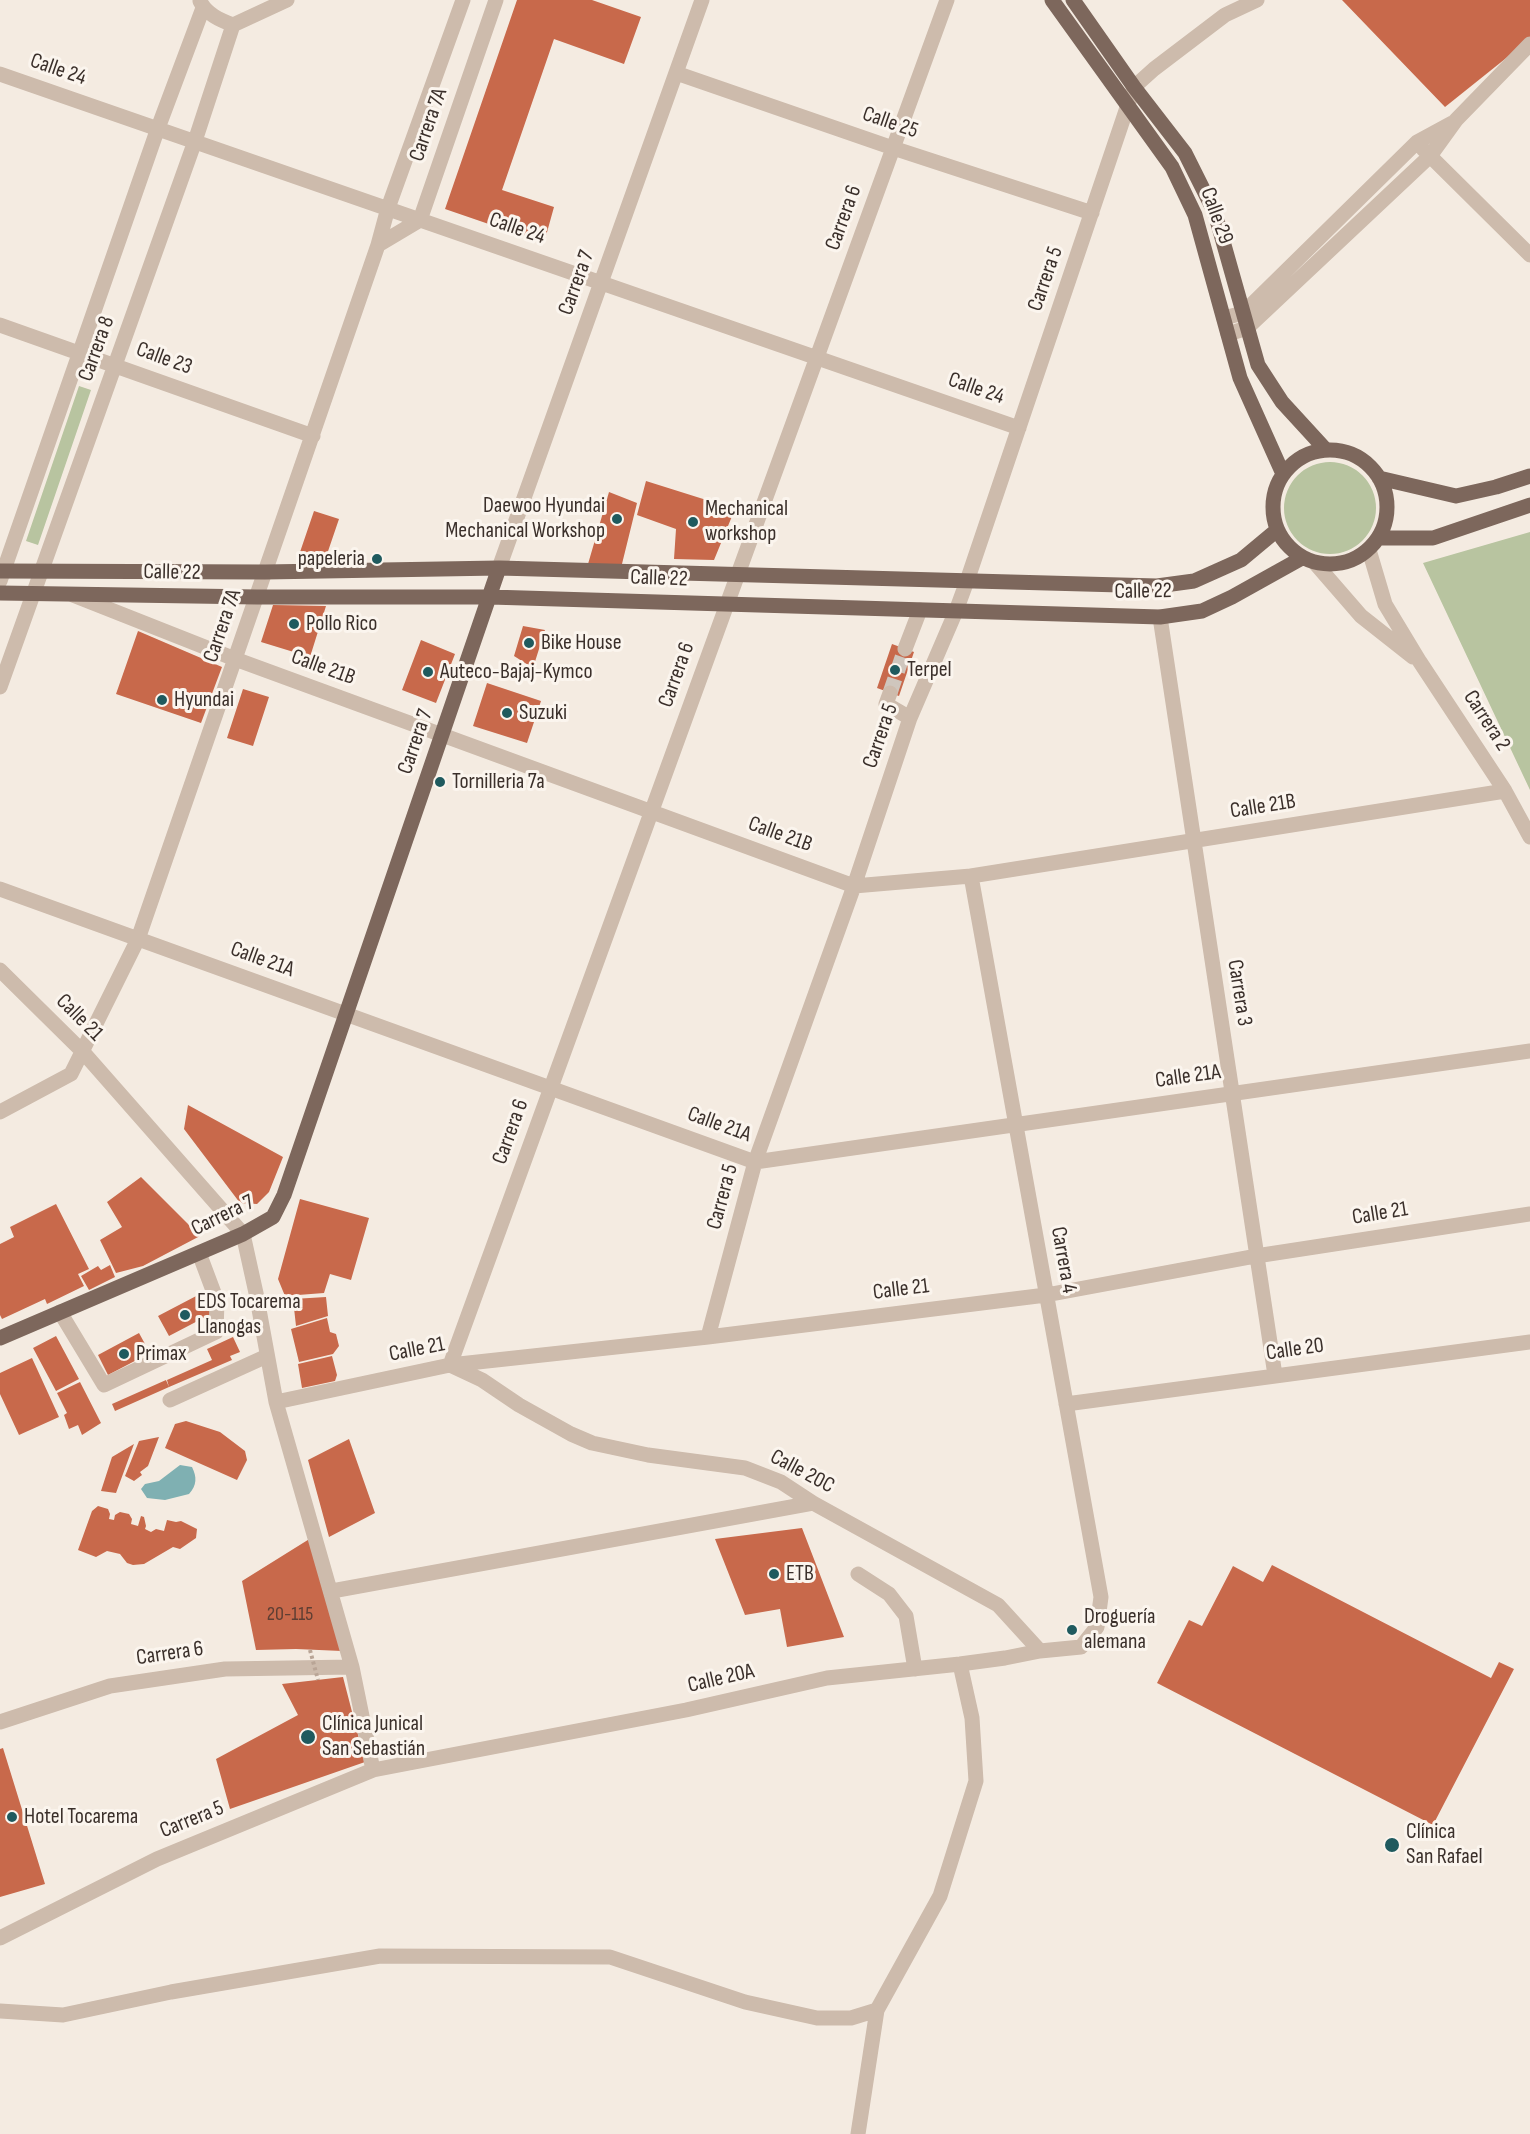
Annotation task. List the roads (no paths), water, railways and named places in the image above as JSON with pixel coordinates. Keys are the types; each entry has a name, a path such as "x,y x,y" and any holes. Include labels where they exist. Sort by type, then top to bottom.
{"main road":[{"name":"Calle 29","path":"1052,0 1172,167 1195,215 1240,378 1283,474"},
{"name":"Calle 29","path":"1073,0 1134,87 1185,153 1215,213 1258,365 1282,402 1326,450"},
{"path":"1326,450 1342,451 1356,456 1370,467 1379,478 1388,508 1385,524 1374,544 1357,558 1329,565 1309,560 1287,546 1277,530 1272,511 1274,492 1283,474 1294,462 1309,454 1326,450"},
{"path":"1379,478 1456,496 1530,476"},
{"path":"1374,544 1433,538 1530,506"},
{"name":"Calle 22","path":"1,574 499,568 1157,586 1194,581 1240,560 1277,530"},
{"name":"Calle 22","path":"0,593 257,597 490,597 1160,617 1202,611 1309,560"},
{"name":"Carrera 7","path":"0,1338 243,1234 273,1217 284,1195 499,568"}],"street":[{"path":"233,25 287,0"},
{"name":"Carrera 7A","path":"0,1112 71,1074 138,939 313,436 378,245 388,208 462,0"},
{"name":"Carrera 7A","path":"420,220 496,0"},
{"name":"Carrera 7","path":"499,568 702,0"},
{"name":"Carrera 6","path":"450,1365 947,0"},
{"path":"1134,87 1225,15 1257,0"},
{"name":"Carrera 8","path":"0,687 195,141 233,25 218,19 201,4 1,574"},
{"path":"1228,334 1247,328 1430,156 1456,120 1530,44"},
{"name":"Calle 25","path":"676,73 893,148 1092,213"},
{"name":"Calle 24","path":"0,74 1019,428"},
{"name":"Carrera 5","path":"708,1337 755,1162 854,886 910,718 957,611 1134,87"},
{"path":"1224,318 1242,313 1417,142 1456,120"},
{"path":"1417,142 1530,255"},
{"path":"378,245 420,220"},
{"name":"Calle 23","path":"0,325 313,436"},
{"name":"Carrera 2","path":"1374,544 1385,604 1420,662 1505,791 1530,837"},
{"name":"Carrera 2","path":"1309,560 1361,616 1420,662"},
{"name":"Calle 21B","path":"73,595 235,659 854,886 971,876 1505,791"},
{"path":"906,649 920,610"},
{"name":"Carrera 3","path":"1160,617 1192,841 1275,1376"},
{"path":"890,693 886,704 910,718"},
{"name":"Carrera 4","path":"971,876 1101,1597 1097,1627 1081,1647"},
{"name":"Calle 21A","path":"0,889 755,1162 1530,1051"},
{"name":"Calle 21","path":"0,970 83,1052 243,1234"},
{"name":"Calle 21","path":"276,1402 450,1365 708,1337 1046,1295 1256,1256 1530,1214"},
{"path":"243,1234 276,1402 352,1666 373,1770"},
{"path":"60,1312 104,1385 216,1332 217,1301 199,1253"},
{"name":"Calle 20","path":"1066,1404 1530,1342"},
{"path":"170,1400 267,1356"},
{"name":"Calle 20C","path":"450,1365 482,1380 519,1405 592,1443 648,1455 745,1468 781,1482 813,1503 998,1605 1040,1651"},
{"path":"332,1591 813,1503"},
{"path":"858,1574 889,1594 906,1616 915,1669"},
{"name":"Calle 20A","path":"373,1770 686,1710 827,1678 960,1664 1081,1647"},
{"path":"858,2134 878,2010 940,1896 976,1781 972,1718 960,1664"},
{"name":"Carrera 6","path":"0,1722 110,1686 225,1669 352,1666"},
{"name":"Carrera 5","path":"0,1938 157,1859 373,1770"},
{"path":"0,2012 63,2015 171,1992 380,1956 610,1956 745,2002 817,2018 851,2018 878,2010"}],"water":[{"path":"180,1465 192,1467 195,1474 195,1484 189,1494 165,1500 147,1498 141,1489 145,1484 159,1481"}],"tunnel":[{"path":"890,693 905,649"}],"place":[{"name":"Daewoo Hyundai Mechanical Workshop","path":"617,519"},
{"name":"Mechanical workshop","path":"693,522"},
{"name":"papeleria","path":"377,559"},
{"name":"Pollo Rico","path":"294,624"},
{"name":"Bike House","path":"529,643"},
{"name":"Terpel","path":"895,670"},
{"name":"Auteco-Bajaj-Kymco","path":"428,672"},
{"name":"Hyundai","path":"162,700"},
{"name":"Suzuki","path":"507,713"},
{"name":"Tornilleria 7a","path":"440,782"},
{"name":"EDS Tocarema Llanogas","path":"185,1315"},
{"name":"Primax","path":"124,1354"},
{"name":"ETB","path":"774,1574"},
{"name":"Droguería alemana","path":"1072,1630"},
{"name":"Clínica Junical San Sebastián","path":"308,1737"},
{"name":"Hotel Tocarema","path":"12,1817"},
{"name":"Clínica San Rafael","path":"1392,1845"}]}
